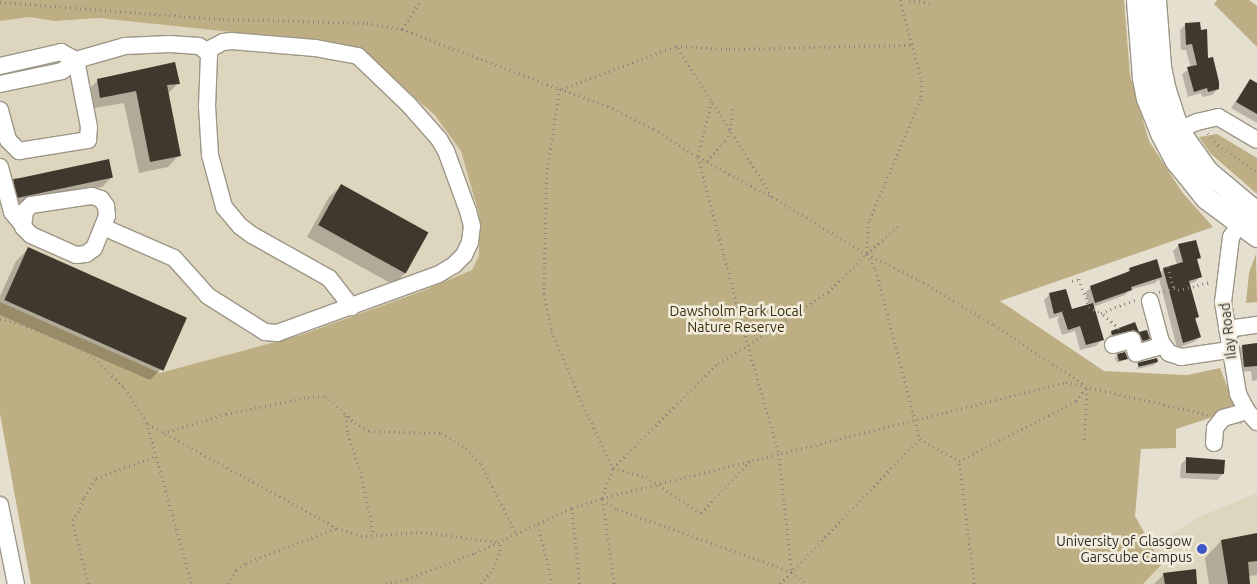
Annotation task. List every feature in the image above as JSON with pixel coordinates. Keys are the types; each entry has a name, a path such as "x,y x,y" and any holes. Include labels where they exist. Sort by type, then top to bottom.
{"main road":[{"path":"1137,0 1143,78 1154,118 1176,161 1206,198 1249,215"},
{"path":"1156,0 1160,67 1165,90 1178,130 1206,171 1249,215 1257,236"}],"street":[{"path":"103,227 174,258 208,296 265,332 277,333 439,274 454,265 464,255 470,242 472,226 446,151 439,139 408,104 358,56 315,48 231,41 223,42 206,50"},
{"path":"0,84 62,71 76,60 125,46 170,44 199,46 206,50 209,55 207,106 210,155 224,207 240,226 252,235 329,278 352,307"},
{"path":"0,66 61,52 76,60"},
{"path":"0,110 8,140 19,151 88,140 89,127 76,60"},
{"path":"1178,130 1208,118 1222,118 1257,140"},
{"path":"0,167 12,212 24,217 31,234 82,255 94,248 103,227 107,211 104,202 97,196 31,205 24,217"},
{"name":"Ilay Road","path":"1249,215 1231,237 1223,302 1229,350 1238,394 1252,417"},
{"path":"1149,297 1161,342 1168,353 1181,356 1229,350"},
{"path":"1227,329 1257,326"},
{"path":"1113,345 1132,340 1136,353 1155,348 1161,342"},
{"path":"1214,443 1215,428 1223,418 1252,417"},
{"path":"0,506 16,584"}],"path":[{"path":"402,29 421,0"},
{"path":"900,0 922,81 921,99 869,222 867,254 876,270 913,419 920,439 959,461"},
{"path":"909,0 930,3"},
{"path":"0,2 223,19 367,23 402,29 560,90 608,106 654,129 698,157 772,197 867,254 952,300 1087,386"},
{"path":"560,90 676,46 738,48 912,45"},
{"path":"676,46 772,197"},
{"path":"560,90 547,173 544,294 552,331 583,405 613,468 646,477 660,484 701,513 750,461"},
{"path":"712,102 698,157 779,454 792,572"},
{"path":"707,161 725,141 730,130 733,105"},
{"path":"1208,118 1213,140 1257,172"},
{"path":"614,584 602,498 613,468 718,363 828,292 900,224"},
{"path":"1168,267 1174,288"},
{"path":"1072,281 1079,279 1089,307 1101,313 1118,326"},
{"path":"1101,313 1174,288 1178,290 1210,282"},
{"path":"0,319 22,324 78,347 94,358 125,388 147,423 192,584"},
{"path":"386,584 407,579 500,542 572,508 602,498 1066,382 1223,418"},
{"path":"1084,440 1087,386"},
{"path":"959,461 1076,401 1087,386"},
{"path":"163,433 226,414 308,397 326,396 355,423 369,431 441,432 466,448 481,464 516,535"},
{"path":"346,414 348,434 361,472 374,535"},
{"path":"147,423 337,528 361,536 421,532 500,542"},
{"path":"780,584 920,439"},
{"path":"88,584 72,520 80,509 84,497 96,478 156,456"},
{"path":"959,461 974,584"},
{"path":"602,498 616,510 792,572 807,584"},
{"path":"572,508 580,584"},
{"path":"538,525 552,582"},
{"path":"228,584 236,570 246,563 337,528"},
{"path":"481,584 493,569 500,550 500,542"}],"shaded area":[{"path":"29,17 55,21 121,17 350,38 382,56 458,136 481,210 485,246 468,277 381,317 169,377 0,303 0,21"},
{"name":"University of Glasgow Garscube Campus","path":"1257,493 1257,584 1095,584 1197,518"}],"green space":[{"name":"Dawsholm Park Local Nature Reserve","path":"0,0 1124,0 1130,75 1149,141 1182,192 1213,227 1000,301 1104,371 1187,375 1220,368 1242,424 1213,417 1176,429 1176,448 1141,449 1135,516 1162,564 1143,584 31,584 0,414 0,302 160,373 301,335 420,292 472,270 479,256 479,214 461,151 434,114 356,49 337,43 99,18 55,21 29,17 0,21"},
{"path":"1217,0 1249,0 1257,6 1257,47 1214,4"},
{"path":"1217,134 1257,158 1257,194 1210,153 1199,137"},
{"path":"1256,254 1257,302 1246,303 1249,273"}],"building":[{"path":"1200,22 1201,30 1207,29 1208,58 1213,57 1219,82 1219,89 1208,92 1207,88 1194,92 1187,67 1197,65 1192,44 1186,45 1185,23"},
{"path":"175,62 180,84 167,85 181,156 150,162 136,91 100,98 97,79"},
{"path":"1250,79 1257,83 1257,114 1236,102"},
{"path":"109,159 113,178 17,198 13,179"},
{"path":"341,184 428,232 406,274 318,225"},
{"path":"1196,240 1201,258 1197,259 1202,277 1189,281 1199,317 1195,318 1201,337 1183,343 1163,268 1183,262 1178,244"},
{"path":"28,247 187,318 163,371 4,300"},
{"path":"1157,259 1162,277 1131,287 1132,290 1095,303 1090,286 1130,271 1129,268"},
{"path":"1066,289 1072,309 1093,303 1104,340 1086,345 1080,326 1068,330 1062,312 1064,311 1054,314 1049,293"},
{"path":"1135,322 1139,332 1147,330 1150,339 1143,341 1139,333 1134,330 1112,335 1111,331"},
{"path":"1257,343 1257,366 1244,367 1242,345"},
{"path":"1125,352 1128,359 1119,361 1117,354"},
{"path":"1157,358 1158,362 1139,367 1138,363"},
{"path":"1186,457 1225,460 1224,474 1186,473"},
{"path":"1257,533 1257,561 1248,562 1250,584 1228,584 1221,540"},
{"path":"1196,569 1197,584 1165,584 1163,573"}],"place":[{"name":"University of Glasgow Garscube Campus","path":"1202,549"}]}
